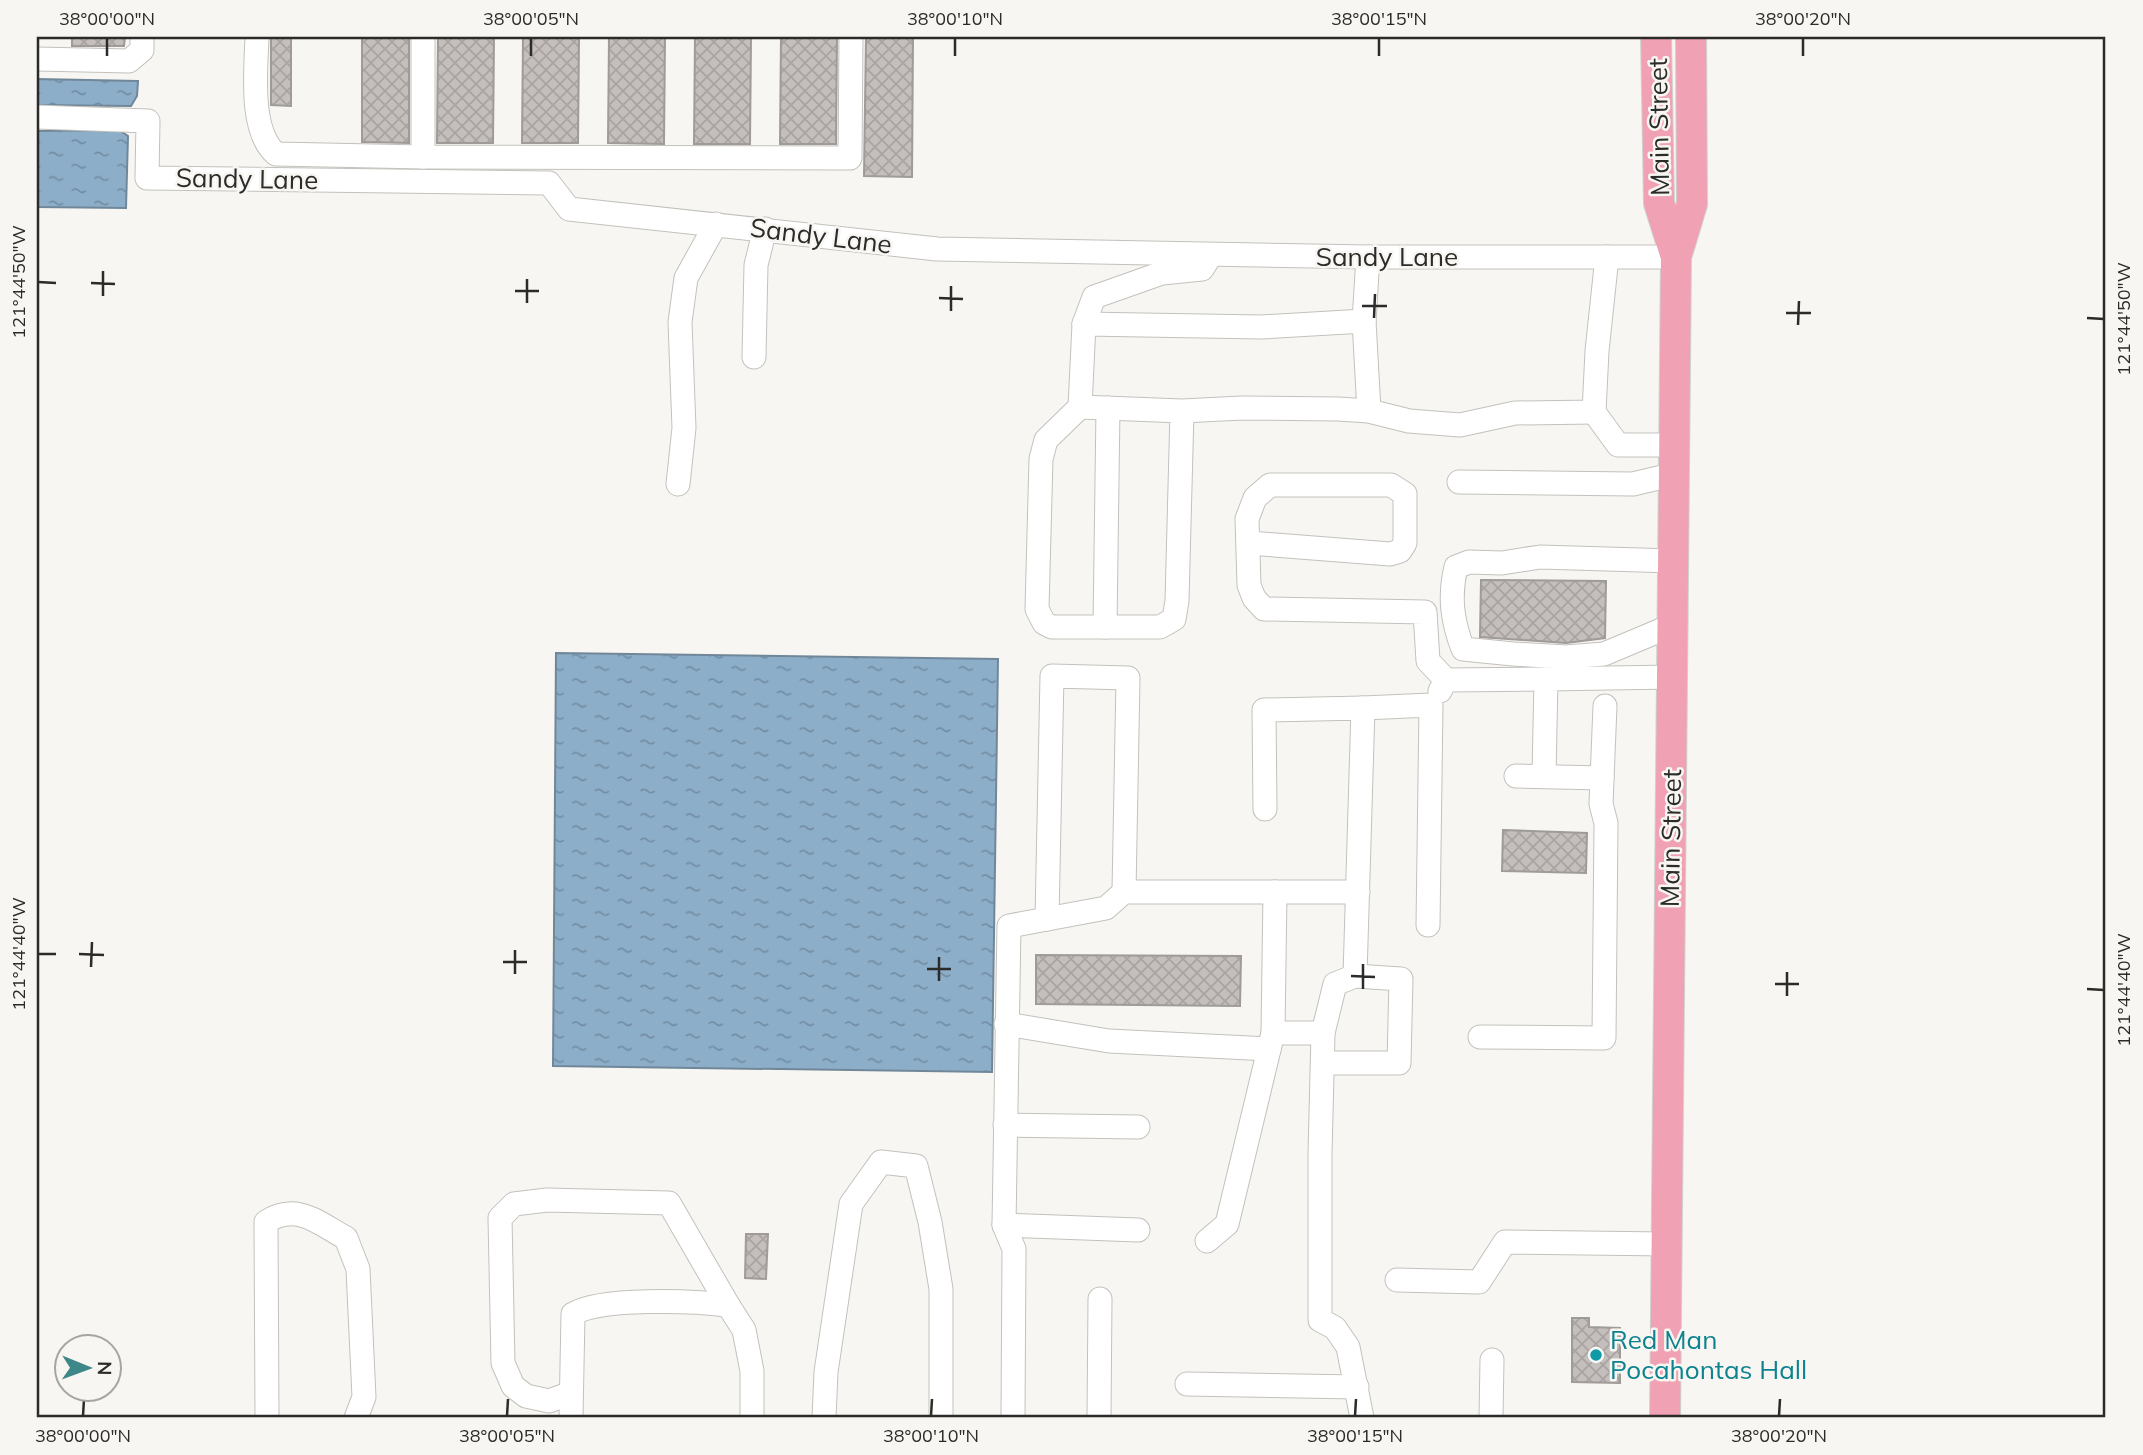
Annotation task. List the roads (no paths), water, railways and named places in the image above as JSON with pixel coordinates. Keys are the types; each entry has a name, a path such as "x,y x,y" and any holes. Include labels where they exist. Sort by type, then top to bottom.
{"main road":[{"name":"Main Street","path":"1656,37 1659,203 1676,257"},
{"name":"Main Street","path":"1665,1418 1676,257 1692,204 1691,37"}],"street":[{"path":"52,52 130,61 142,51 142,37"},
{"path":"257,37 260,127 271,149 276,153 423,157 850,158 850,37"},
{"path":"423,37 423,157"},
{"name":"Sandy Lane","path":"37,117 148,121 147,178 549,183 569,209 937,249 1368,257 1676,257"},
{"path":"678,484 684,428 680,322 686,278 716,224"},
{"path":"754,357 756,265 765,229"},
{"path":"1182,411 1177,601 1174,619 1160,627 1052,627 1044,623 1037,609 1041,459 1046,440 1080,407 1084,324 1094,297 1162,273 1202,269 1212,255"},
{"path":"1368,257 1364,321 1369,411"},
{"path":"1607,257 1597,351 1594,412 1618,445 1675,459"},
{"path":"1084,324 1261,327 1364,321"},
{"path":"1080,407 1182,411 1242,408 1369,411 1409,421 1460,425 1515,413 1594,412"},
{"path":"1105,627 1108,408"},
{"path":"1459,482 1633,484 1675,459"},
{"path":"1249,543 1390,554 1400,551 1405,543 1405,494 1391,485 1270,485 1255,498 1247,519 1249,585 1254,598 1264,609 1425,612 1427,661 1446,680 1673,677"},
{"path":"1673,625 1604,654 1566,657 1463,649 1454,627 1451,588 1456,567 1469,562 1502,563 1540,557 1674,561"},
{"path":"1047,919 1052,676 1128,678 1124,892"},
{"path":"1544,776 1546,679"},
{"path":"1428,925 1431,705 1446,680"},
{"path":"1265,809 1264,710 1431,705"},
{"path":"1480,1037 1604,1038 1606,823 1601,804 1605,706"},
{"path":"1355,976 1363,708"},
{"path":"1516,776 1602,778"},
{"path":"1013,1418 1014,1249 1004,1225 1009,926 1106,908 1124,892 1357,892"},
{"path":"1207,1241 1227,1224 1271,1041 1275,892"},
{"path":"1324,1063 1399,1063 1401,979 1355,976 1335,984 1323,1033 1320,1320 1335,1328 1348,1347 1362,1418"},
{"path":"1006,1024 1109,1041 1271,1041 1323,1033"},
{"path":"1005,1125 1138,1127"},
{"path":"824,1418 826,1372 851,1204 881,1162 916,1166 930,1222 941,1289 941,1418"},
{"path":"571,1393 549,1401 526,1396 513,1386 503,1363 500,1218 514,1204 547,1200 669,1203 744,1330 752,1371 752,1418"},
{"path":"267,1418 265,1222 277,1214 299,1213 346,1238 358,1269 363,1397 356,1418"},
{"path":"1004,1225 1138,1230"},
{"path":"1397,1280 1479,1282 1505,1242 1667,1244"},
{"path":"1099,1418 1100,1298"},
{"path":"571,1418 573,1314 584,1308 609,1304 694,1301 728,1305"},
{"path":"1491,1418 1492,1360"},
{"path":"1188,1384 1357,1387"}],"water":[{"path":"37,79 138,81 137,96 131,106 37,105"},
{"path":"119,130 128,136 126,208 37,207 37,131"},
{"path":"556,653 998,659 992,1072 553,1066"}],"place":[{"name":"Red Man Pocahontas Hall","path":"1596,1355"}]}
